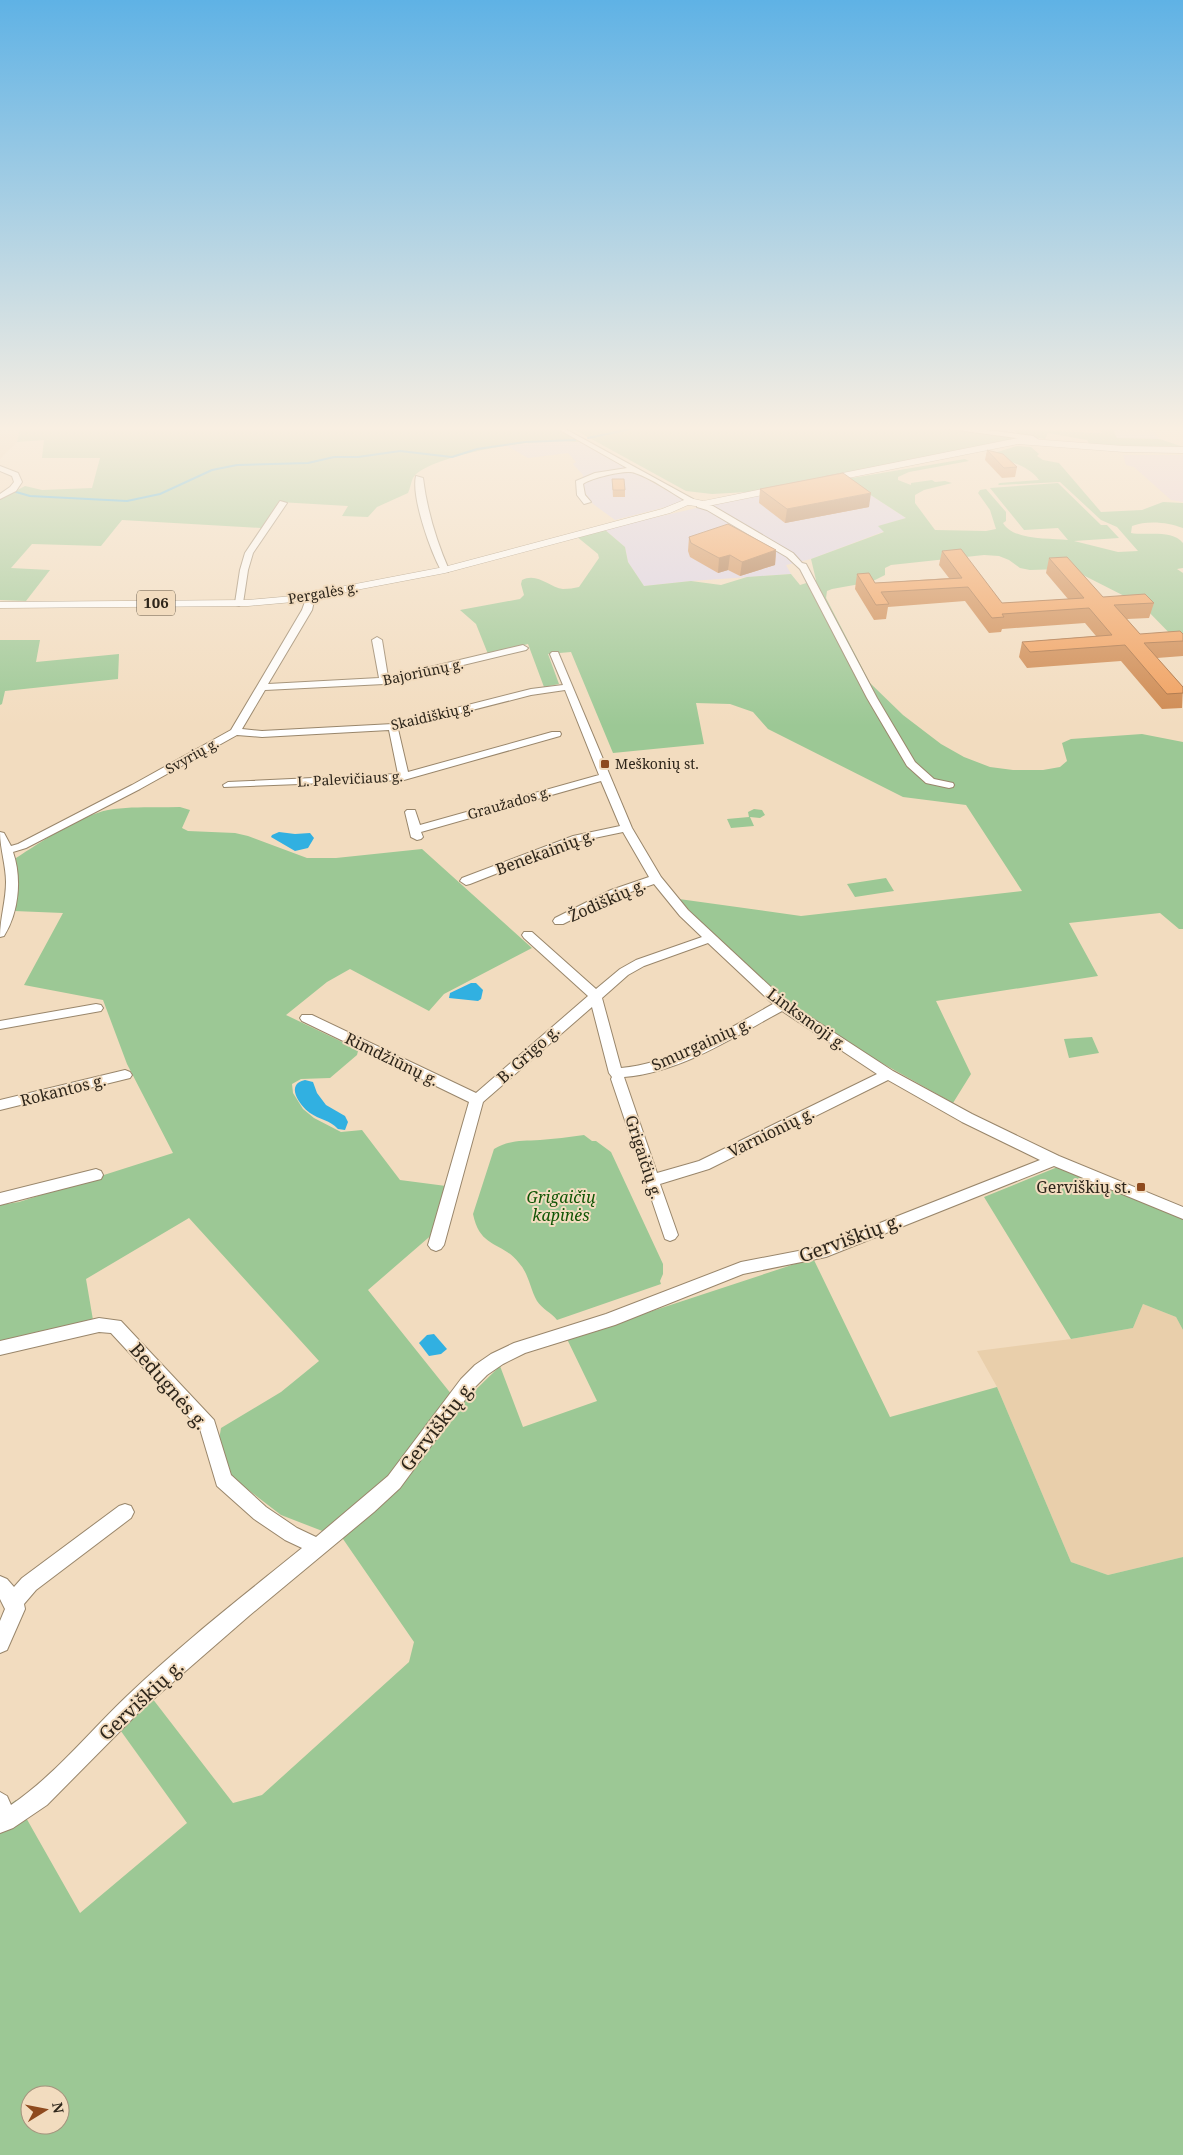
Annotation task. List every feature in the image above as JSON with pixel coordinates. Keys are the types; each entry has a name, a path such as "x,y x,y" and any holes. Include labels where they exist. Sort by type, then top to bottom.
{"main road":[{"name":"Pergalės g.","path":"0,605 239,603 273,601 311,596 444,570 608,526"}],"street":[{"path":"239,603 248,553 267,526"},
{"path":"428,526 444,570"},
{"path":"740,526 790,555 800,566 804,566 872,698 911,764 930,782 949,784"},
{"name":"Svyrių g.","path":"8,850 22,846 136,787 235,732 307,610 311,596"},
{"path":"377,640 384,682"},
{"name":"Bajoriūnų g.","path":"262,684 384,682 523,648"},
{"name":"Linksmoji g.","path":"555,654 626,828 656,879 684,913 782,1005 888,1074 967,1118 1054,1160 1183,1213"},
{"name":"Skaidiškių g.","path":"235,732 262,734 393,727 531,692 568,687"},
{"path":"393,727 404,777"},
{"name":"L. Palevičiaus g.","path":"228,786 404,777 556,734"},
{"name":"Graužados g.","path":"411,812 416,834 579,783 604,777"},
{"name":"Benekainių g.","path":"466,881 577,838 626,828"},
{"path":"0,835 8,850 11,895 8,913 0,932"},
{"name":"Žodiškių g.","path":"559,921 616,893 656,879"},
{"path":"528,935 595,995"},
{"name":"B. Grigo g.","path":"477,1100 595,995 624,972 640,963 710,938"},
{"name":"Grigaičių g.","path":"595,995 617,1076 670,1235"},
{"name":"Smurgainių g.","path":"617,1076 670,1062 716,1041 782,1005"},
{"path":"0,1025 96,1008"},
{"name":"Rimdžiūnų g.","path":"307,1018 477,1100"},
{"name":"Varnionių g.","path":"651,1180 672,1176 704,1165 888,1074"},
{"name":"Rokantos g.","path":"0,1105 125,1075"},
{"path":"436,1245 477,1100"},
{"name":"Gerviškių g.","path":"2,1815 40,1798 135,1702 243,1608 394,1482 456,1398 481,1370 520,1348 609,1320 687,1281 741,1268 821,1253 1054,1160"},
{"path":"0,1199 96,1175"},
{"name":"Bedugnės g.","path":"0,1348 100,1325 114,1326 208,1425 223,1480 260,1513 291,1534 318,1547"},
{"path":"14,1601 30,1584 124,1512"},
{"path":"0,1585 14,1601 15,1609 0,1643"}],"shaded area":[{"path":"619,526 880,526 879,526 885,531 811,559 786,565 791,574 644,586 628,562 625,547 604,529"},
{"path":"1143,1304 1176,1317 1183,1330 1183,1557 1108,1575 1071,1562 997,1387 977,1351 1071,1339 1133,1328"}],"green space":[{"path":"0,526 118,526 101,546 32,544 11,568 50,570 26,601 0,600"},
{"path":"219,526 263,526 261,528"},
{"path":"878,526 880,526 932,526 935,530 986,531 996,529 995,526 1005,526 1008,529 1023,536 1068,540 1058,528 1024,530 1020,526 1108,526 1119,538 1074,541 1118,552 1138,551 1114,526 1133,526 1131,533 1166,534 1183,543 1183,568 1177,569 1183,573 1183,647 1142,605 1083,575 1060,569 1030,570 1020,568 999,556 984,555 891,565 885,568 885,575 871,582 827,591 826,598 870,683 903,715 941,744 964,757 990,767 1013,770 1043,770 1060,767 1067,761 1062,743 1071,739 1142,734 1183,742 1183,929 1179,929 1160,913 1069,923 1098,976 936,1001 971,1074 953,1103 864,1053 812,1019 742,962 679,899 801,916 1022,891 966,805 903,797 768,729 753,712 730,704 696,703 704,744 613,753 571,652 548,654 559,684 544,687 528,644 488,654 476,624 460,610 520,599 524,595 521,584 522,580 527,578 538,579 563,589 579,587 599,558 598,554 576,536 604,529 625,547 628,562 644,586 691,581 721,585 747,577 791,574 800,585 816,580 811,559 884,532"},
{"path":"0,640 40,640 36,662 119,654 118,679 5,691 2,704 0,705"},
{"path":"180,807 190,810 182,828 188,831 235,833 307,858 336,858 422,849 532,948 444,994 429,1011 350,969 327,982 286,1015 358,1051 357,1055 330,1078 301,1079 292,1084 293,1093 303,1109 314,1118 341,1132 362,1130 400,1180 446,1186 435,1232 368,1290 460,1405 500,1366 523,1427 597,1401 567,1339 813,1258 890,1417 997,1387 1071,1562 1108,1575 1183,1557 1183,2155 0,2155 0,1811 16,1800 80,1913 187,1823 118,1727 152,1698 233,1803 262,1795 409,1662 414,1642 343,1539 281,1515 234,1479 224,1462 219,1440 221,1428 281,1392 319,1361 189,1218 86,1279 93,1320 0,1343 0,1205 19,1202 173,1153 127,1064 103,1000 24,985 63,913 14,911 17,885 16,858 61,830 85,818 108,810"},
{"path":"754,809 762,810 765,815 760,818 750,817 754,826 731,828 727,819 749,817 748,812"},
{"path":"886,878 894,891 855,897 847,884"},
{"path":"1092,1037 1099,1053 1069,1058 1064,1039"},
{"name":"Grigaičių kapinės","path":"584,1135 611,1152 663,1264 663,1274 660,1281 661,1284 557,1320 537,1301 525,1272 519,1263 506,1251 486,1239 476,1225 473,1214 494,1149 516,1142"},
{"path":"1060,1166 1183,1219 1183,1330 1176,1317 1143,1304 1133,1328 1071,1339 984,1197"}],"water":[{"path":"279,832 310,833 314,838 308,848 295,851 271,837"},
{"path":"471,983 476,983 483,990 481,999 478,1001 449,998 450,993"},
{"path":"305,1080 313,1082 317,1093 326,1105 345,1116 348,1122 345,1130 338,1129 314,1115 298,1100 295,1090 296,1086 299,1082"},
{"path":"434,1334 447,1349 441,1354 429,1356 419,1343 427,1335"}],"building":[{"path":"723,526 731,526 776,550 742,562 730,555 719,558 691,543 689,537"},
{"path":"961,549 1002,603 1084,598 1049,558 1067,557 1103,597 1145,594 1154,603 1114,605 1140,634 1180,631 1183,634 1183,641 1144,643 1183,687 1183,693 1167,694 1125,645 1030,652 1022,642 1112,635 1089,608 1002,614 1004,617 992,618 968,587 881,592 889,604 876,605 857,574 869,573 875,583 962,578 942,551"}],"place":[{"name":"Meškonių st.","path":"605,764"},
{"name":"Gerviškių st.","path":"1141,1187"}]}
